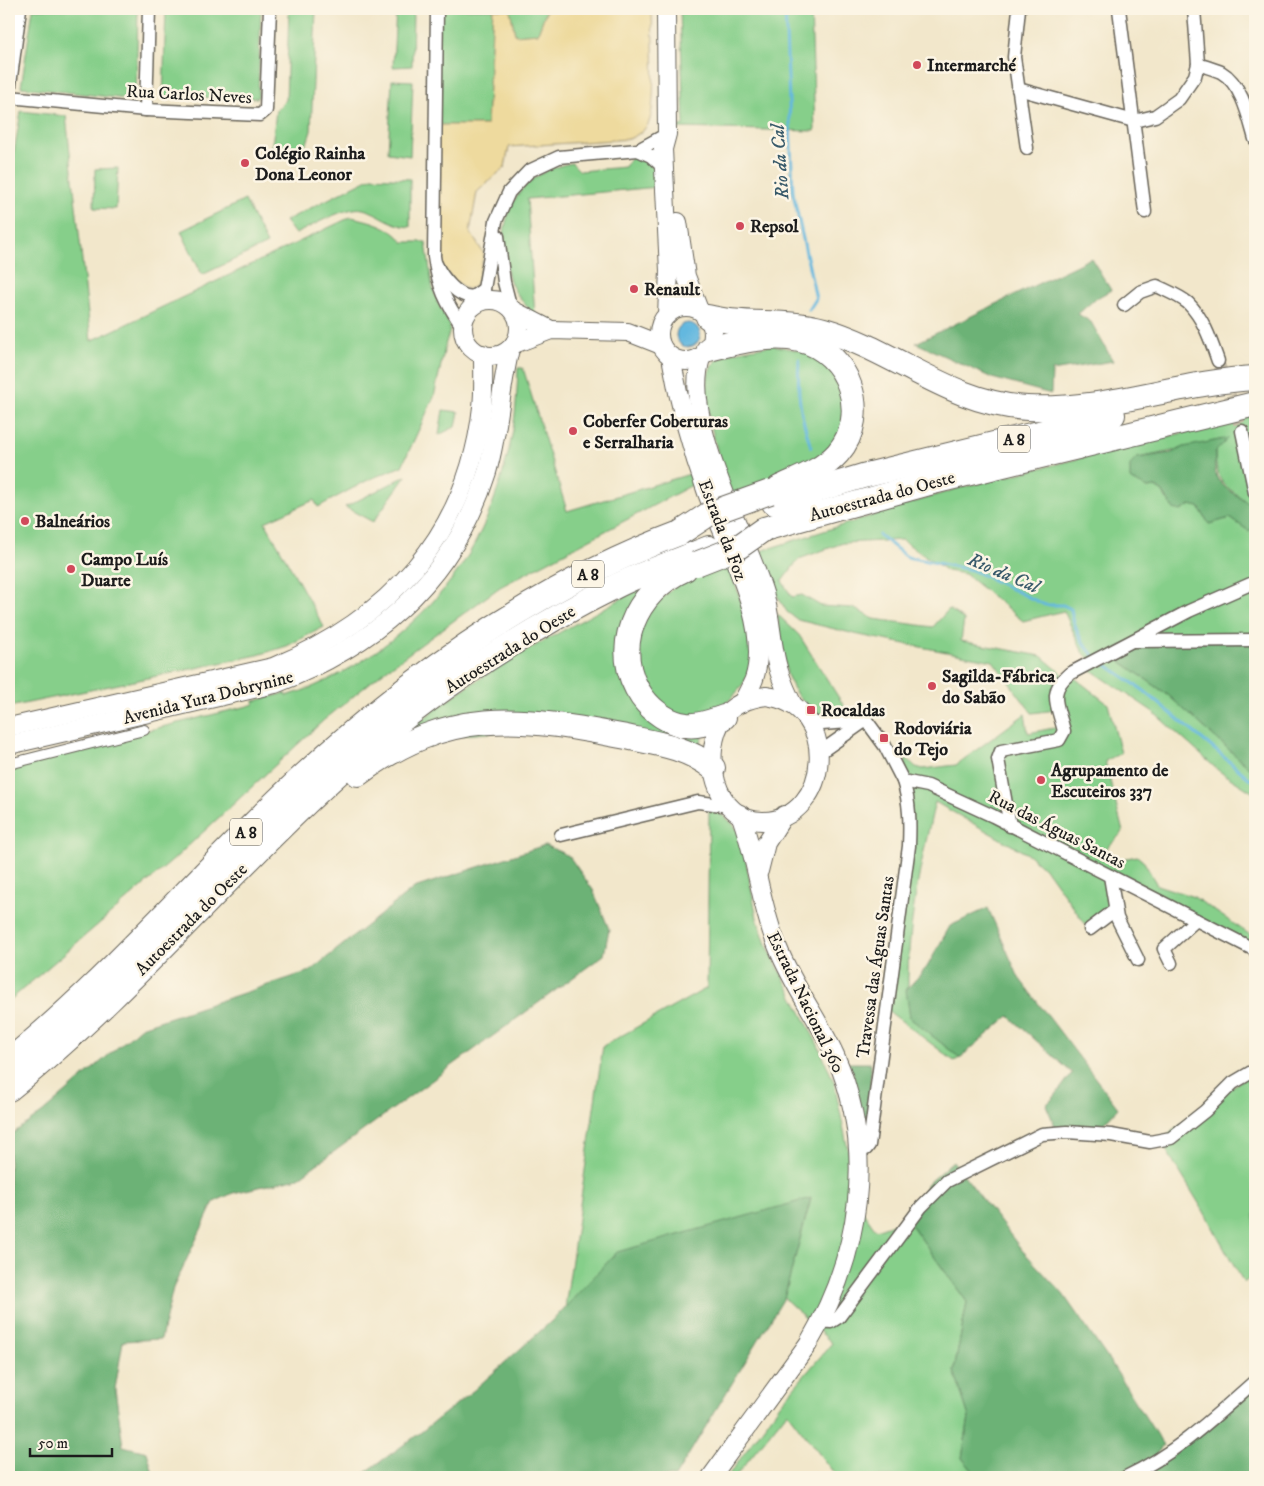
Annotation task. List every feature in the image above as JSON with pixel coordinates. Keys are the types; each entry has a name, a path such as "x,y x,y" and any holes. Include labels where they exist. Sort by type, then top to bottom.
{"highway":[{"path":"703,314 739,323 791,324 822,330 866,345 958,392 1025,408 1059,408 1094,404 1218,380 1255,379"},
{"path":"705,353 764,340 800,340 822,349 832,357 848,380 853,393 853,418 846,442 839,452 818,470 772,497"},
{"name":"Autoestrada do Oeste","path":"9,1060 90,988 288,791 386,705 460,650 525,610 616,560 772,497 1255,379"},
{"name":"Autoestrada do Oeste","path":"9,1089 84,1024 343,769 393,727 458,679 536,629 619,584 702,556 764,529 933,482 1255,404"},
{"path":"702,556 663,582 643,602 629,631 626,645 627,661 636,689 652,708 662,716 687,725 696,725 724,718"},
{"path":"228,881 259,862 350,779 371,764 404,745 453,727 506,720 556,723 676,748 696,756 714,776"}],"main road":[{"path":"666,9 667,134 663,149 669,271 665,318 659,329 666,351"},
{"path":"628,332 686,362 705,353 714,333 688,283 682,257 671,148 667,134"},
{"path":"551,330 499,301 484,295 469,311 464,329 468,343 483,354 497,355 512,346 551,330 628,332 665,318 682,307 703,314"},
{"path":"512,346 519,328 513,310"},
{"name":"Avenida Yura Dobrynine","path":"9,745 276,684 314,670 368,636 427,583 472,512 487,471 497,429 512,346"},
{"name":"Estrada da Foz","path":"666,351 689,437 707,494 737,563 751,612 756,642 757,666 754,678 742,703"},
{"name":"Estrada da Foz","path":"705,353 698,383 706,435 722,487 763,592 777,665 792,703"},
{"name":"Avenida Yura Dobrynine","path":"9,727 273,667 306,654 355,625 384,601 414,572 437,539 457,501 471,465 480,425 484,397 483,354"},
{"path":"766,696 779,697 792,703 800,709 810,722 818,742 819,753 813,786 800,805 784,815 764,821 735,810 714,776 714,742 724,718 742,703 766,696"},
{"name":"Estrada Nacional 360","path":"711,1477 808,1344 821,1321 840,1278 851,1240 859,1182 858,1151 850,1102 841,1071 828,1040 777,947 766,915 758,874 735,810"},
{"name":"Estrada Nacional 360","path":"758,874 766,843 784,815"}],"street":[{"path":"9,92 20,9"},
{"path":"146,110 149,9"},
{"name":"Rua Carlos Neves","path":"9,98 146,110 260,115 266,110 270,9"},
{"path":"437,9 434,256 437,281 445,302 464,329"},
{"path":"1019,9 1014,57 1027,148"},
{"path":"1119,9 1146,212"},
{"path":"1018,90 1134,121 1155,116 1179,99 1194,76 1198,64 1194,9"},
{"path":"1198,64 1222,73 1236,88 1246,110 1255,139"},
{"path":"434,256 442,275 463,295 484,295 496,221 509,192 528,170 559,157 638,150 667,134"},
{"path":"638,150 651,156 664,168"},
{"path":"496,221 504,282 513,310"},
{"path":"1124,305 1140,292 1157,286 1187,302 1203,323 1218,361"},
{"path":"1242,430 1255,493"},
{"path":"1010,826 998,759 1001,752 1059,740 1064,732 1057,699 1056,689 1059,683 1070,674 1130,641 1189,611 1255,582"},
{"path":"1130,641 1255,640"},
{"path":"810,722 822,724 866,720"},
{"path":"819,753 866,720"},
{"path":"866,720 885,746 903,781"},
{"path":"9,764 144,730"},
{"path":"698,802 714,776"},
{"name":"Rua das Águas Santas","path":"903,781 928,786 1255,950"},
{"name":"Travessa das Águas Santas","path":"858,1151 866,1149 869,1145 909,846 910,815 903,781"},
{"path":"562,835 698,802 735,810"},
{"path":"1110,876 1116,918 1138,960"},
{"path":"1090,929 1115,910"},
{"path":"1170,963 1164,949 1196,920"},
{"path":"821,1321 831,1322 839,1317 921,1207 947,1181 1042,1134 1067,1132 1110,1135 1150,1142 1171,1138 1233,1083 1255,1070"},
{"path":"1126,1477 1156,1462 1188,1441 1255,1381"}],"green space":[{"path":"33,9 138,9 136,100 21,87"},
{"path":"166,9 261,9 258,98 163,97"},
{"path":"289,9 316,9 311,131 307,143 284,157 274,153 272,147 276,110 286,100"},
{"path":"396,9 413,9 412,66 393,67"},
{"path":"437,9 493,9 487,125 435,125"},
{"path":"510,9 547,9 538,33 515,35"},
{"path":"680,9 811,9 815,131 676,128 684,124"},
{"path":"392,80 413,81 410,156 388,153"},
{"path":"21,111 66,116 91,341 351,217 372,222 386,228 403,242 426,242 432,285 438,303 449,323 450,331 434,397 402,466 368,480 318,507 314,500 265,522 324,627 287,646 258,655 9,707 9,182"},
{"path":"631,157 643,160 654,169 658,187 527,199 535,316 512,286 505,261 504,241 506,223 512,206 521,190 534,178 551,169 572,163 580,171 625,167"},
{"path":"118,168 116,209 94,208 95,169"},
{"path":"372,177 410,179 410,227 397,224 363,209 339,213 295,234 285,221"},
{"path":"245,200 267,244 202,275 181,231"},
{"path":"1091,258 1111,290 1095,299 1078,314 1091,322 1113,361 1052,371 1051,394 992,378 916,343"},
{"path":"772,345 816,354 844,387 844,431 818,461 731,497 708,408 708,374 714,363 726,355"},
{"path":"518,368 523,368 567,511 690,474 694,484 500,587 382,673 324,720 172,861 9,1001 9,764 248,706 254,704 254,701 286,693 286,696 342,673 396,636 420,615 442,591 461,566 482,529 497,492 513,431"},
{"path":"443,410 459,412 456,426 439,435"},
{"path":"1255,415 1255,512 1240,496 1222,482 1219,475 1215,452 1228,438 1137,458 1134,480 1147,488 1155,487 1163,492 1166,499 1181,511 1190,505 1199,507 1209,524 1230,518 1249,531 1255,526 1255,640 1109,653 1168,695 1255,773 1255,794 1219,771 1152,711 1085,666 1092,662 1082,651 1064,611 1023,621 965,574 947,571 902,540 843,543 799,559 782,581 792,597 802,595 821,606 853,608 874,619 933,627 949,609 964,620 961,641 1041,656 1066,677 1071,675 1108,704 1121,753 1105,761 1123,832 1100,855 1113,861 1137,856 1144,862 1157,885 1194,897 1255,938 1255,950 1111,876 1115,910 1089,929 1048,872 1029,855 935,802 918,882 910,937 908,992 910,1018 960,1058 954,1061 887,1010 909,846 903,781 906,758 916,767 923,769 956,765 1025,714 1028,733 1059,727 1056,710 1032,713 993,661 859,635 798,620 787,612 772,587 761,551 956,489"},
{"path":"1229,438 1215,452 1216,472 1218,480 1227,489 1244,500 1252,509 1255,526 1249,531 1230,518 1209,524 1199,507 1190,505 1181,511 1173,509 1163,492 1156,487 1147,488 1130,479 1130,465 1137,458 1171,453 1184,447"},
{"path":"406,476 373,522 345,507"},
{"path":"727,561 741,601 749,632 751,660 749,672 738,691 718,710 699,716 680,715 663,705 648,687 641,673 637,644 649,614 670,590 698,573"},
{"path":"648,584 621,677 704,734 699,747 594,723 391,742 462,690 513,658"},
{"path":"777,614 799,635 851,717 826,720 817,717 797,695 787,675"},
{"path":"1255,640 1255,773 1168,695 1109,653 1130,641"},
{"path":"709,809 728,820 741,836 757,918 766,944 819,1047 834,1082 848,1150 848,1190 876,1230 907,1219 967,1302 954,1371 969,1417 962,1458 978,1477 837,1477 787,1412 735,1477 727,1477 781,1403 832,1343 784,1298 811,1199 565,1308 603,1046 707,988"},
{"path":"545,845 569,856 593,890 609,929 604,955 298,1178 233,1193 214,1202 173,1288 161,1339 123,1341 115,1389 123,1446 147,1452 154,1477 9,1477 9,1136 43,1112 141,1027 310,971 414,888"},
{"path":"988,908 1019,978 1118,1108 1094,1134 1058,1133 1046,1105 1072,1073 1009,1016 960,1058 910,1018 906,990 927,967 950,926"},
{"path":"848,1063 871,1063 869,1124 863,1125 853,1073"},
{"path":"1255,1070 1255,1273 1244,1283 1203,1210 1160,1140"},
{"path":"953,1161 1022,1250 1063,1294 1113,1366 1163,1445 1145,1467 1255,1381 1255,1477 978,1477 962,1458 969,1417 954,1371 967,1302 907,1219 928,1183"},
{"path":"811,1198 784,1298 675,1477 359,1477 420,1433 474,1390 556,1317 617,1252"}],"sand":[{"path":"493,9 510,9 515,35 538,33 547,9 652,9 653,100 649,122 645,128 629,139 509,147 505,167 477,192 470,232 484,254 477,282 473,288 466,289 452,278 434,256 435,125 487,125"}],"water":[{"path":"688,323 697,326 700,335 697,344 688,347 679,344 676,335 679,326"}],"waterway":[{"name":"Rio da Cal","path":"785,9 793,193 816,299 809,310"},
{"path":"799,360 798,384 800,404 811,447"},
{"name":"Rio da Cal","path":"879,535 907,557 972,570 1045,605 1063,605 1071,609 1079,635 1085,646 1094,656"},
{"name":"Rio da Cal","path":"1102,662 1143,690 1255,783"}],"tunnel":[{"path":"1218,361 1242,431"}],"place":[{"name":"Intermarché","path":"917,65"},
{"name":"Colégio Rainha Dona Leonor","path":"245,163"},
{"name":"Repsol","path":"740,226"},
{"name":"Renault","path":"634,289"},
{"name":"Coberfer Coberturas e Serralharia","path":"573,431"},
{"name":"Balneários","path":"25,521"},
{"name":"Campo Luís Duarte","path":"71,569"},
{"name":"Sagilda-Fábrica do Sabão","path":"932,686"},
{"name":"Rocaldas","path":"811,710"},
{"name":"Rodoviária do Tejo","path":"884,738"},
{"name":"Agrupamento de Escuteiros 337","path":"1041,780"}]}
